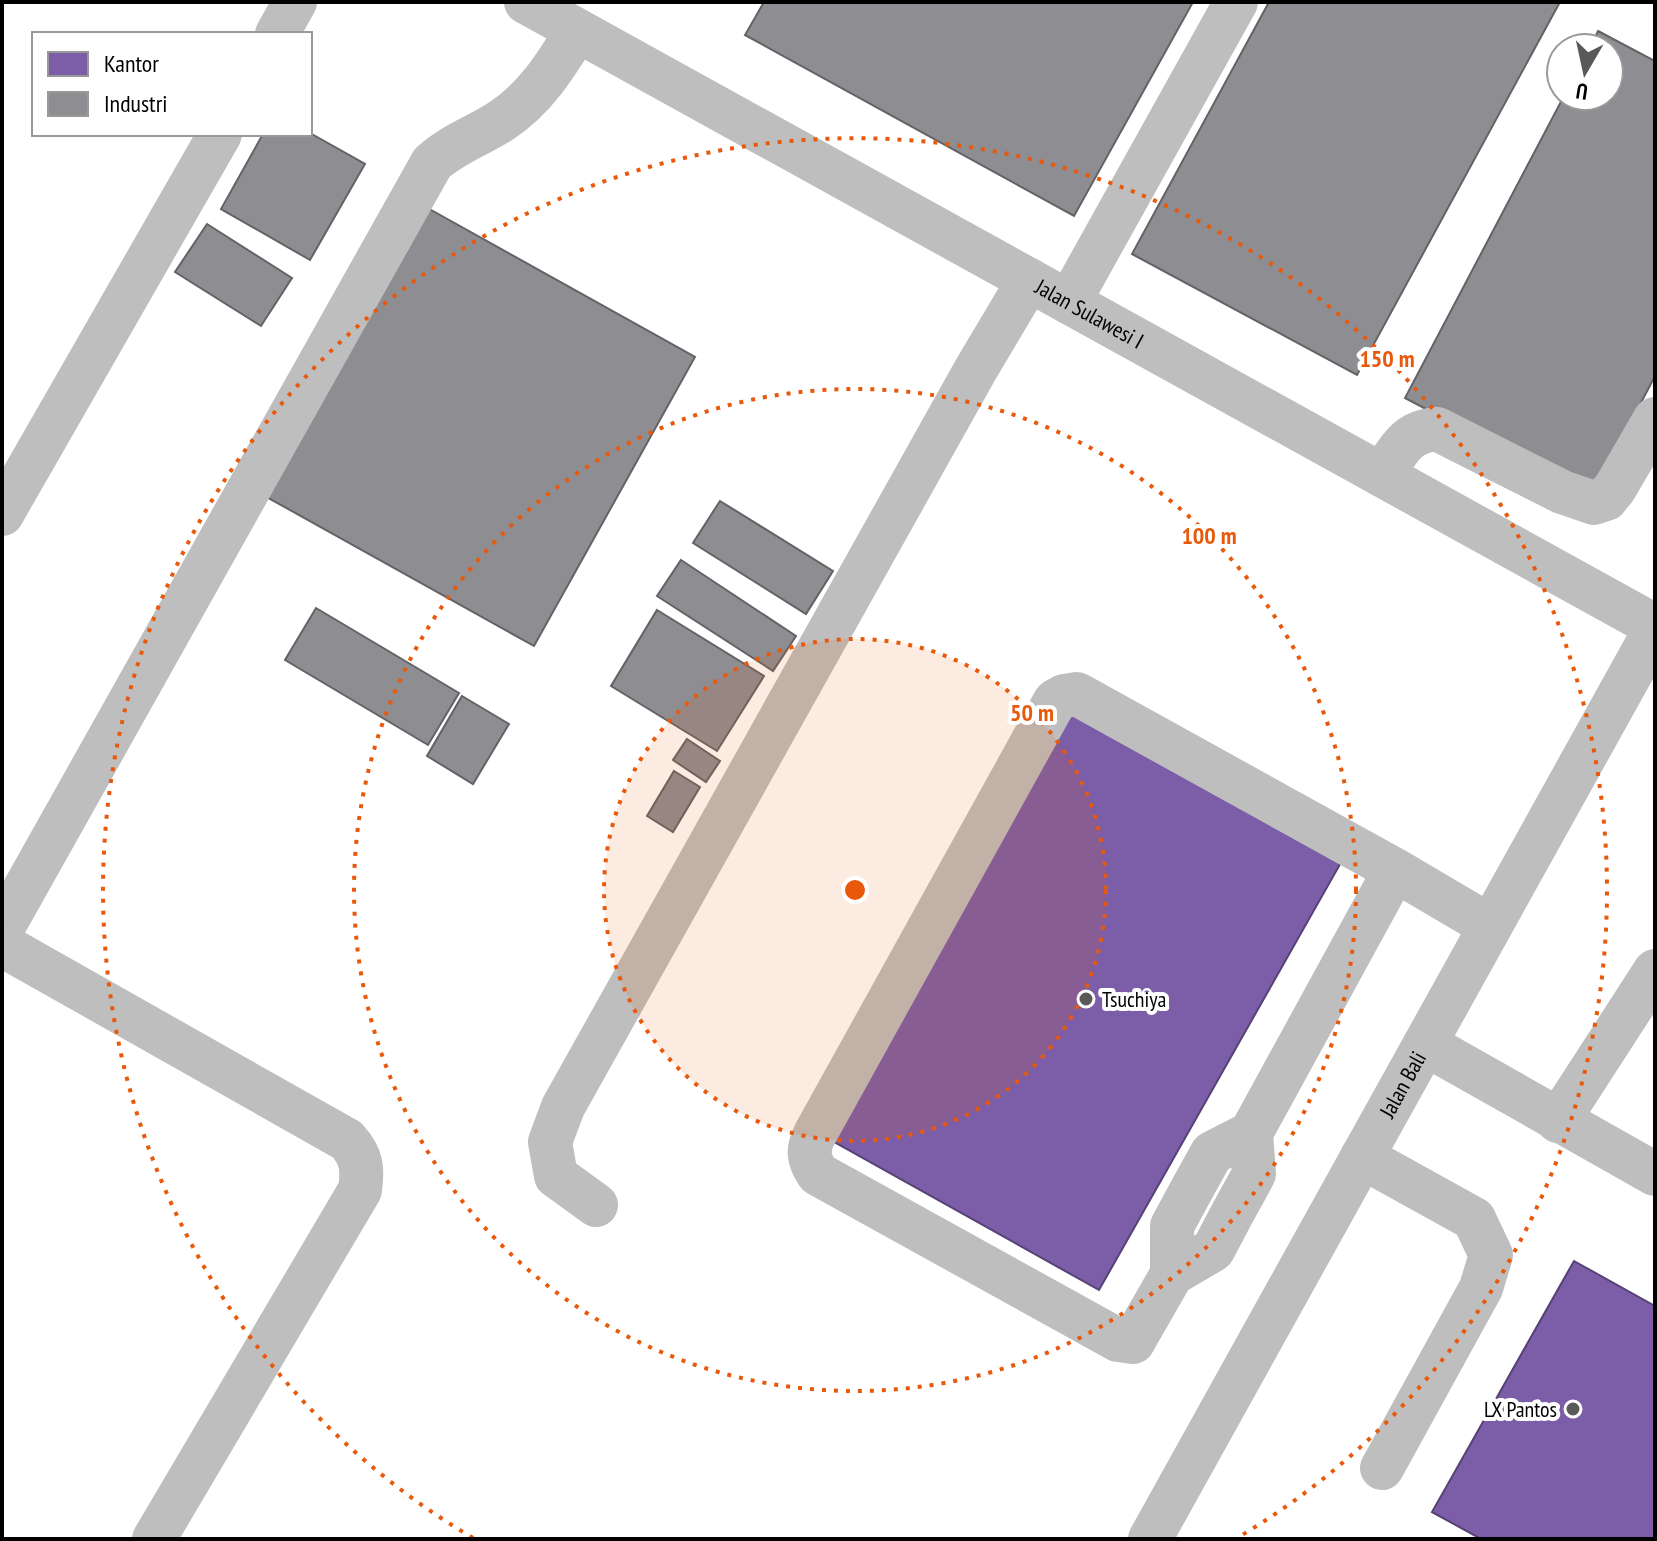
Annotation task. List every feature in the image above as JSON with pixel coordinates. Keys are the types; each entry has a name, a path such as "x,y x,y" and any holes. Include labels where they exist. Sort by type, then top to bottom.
{"street":[{"path":"278,32 295,2"},
{"name":"Jalan Sulawesi I","path":"526,2 1655,628"},
{"path":"1069,302 1236,2"},
{"path":"2,929 432,163 446,150 501,121 526,102 547,79 577,31"},
{"path":"2,514 219,136"},
{"path":"596,1205 556,1176 550,1142 563,1107 968,383 1029,280"},
{"path":"1382,475 1411,436 1421,430 1437,429 1562,492 1594,503 1606,499 1615,488 1655,419"},
{"name":"Jalan Bali","path":"1150,1539 1655,628"},
{"path":"1395,870 1251,1133 1212,1153 1192,1189 1172,1226 1172,1274 1136,1339 1127,1343 818,1174 810,1161 808,1147 1055,701 1064,696 1077,694 1395,870 1490,926"},
{"path":"2,945 347,1140 358,1153 363,1168 360,1190 154,1539"},
{"path":"1558,1121 1655,971"},
{"path":"1425,1044 1655,1174"},
{"path":"1362,1157 1474,1219 1491,1255 1481,1288 1382,1468"}],"building: Kantor":[{"name":"Tsuchiya","path":"1072,708 1343,859 1099,1290 829,1139"},
{"name":"LX Pantos","path":"1574,1261 1655,1306 1655,1539 1481,1539 1432,1512"}],"building: Industri":[{"path":"764,2 1193,2 1074,216 745,35"},
{"path":"1269,2 1560,2 1357,375 1132,254"},
{"path":"1625,45 1655,61 1655,376 1592,496 1405,398 1556,112 1625,112"},
{"path":"312,134 365,164 310,260 221,209 262,136"},
{"path":"424,206 695,357 534,646 263,495"},
{"path":"207,224 292,278 261,326 175,272"},
{"path":"720,501 833,571 806,614 693,543"},
{"path":"681,560 796,636 773,671 657,596"},
{"path":"316,608 459,693 428,745 285,660"},
{"path":"657,610 764,676 717,751 611,686"},
{"path":"462,696 509,724 473,784 427,756"},
{"path":"687,739 720,761 706,782 673,760"},
{"path":"674,771 700,787 673,832 647,816"}],"place":[{"name":"Tsuchiya","path":"1086,999"},
{"name":"LX Pantos","path":"1573,1409"}]}
